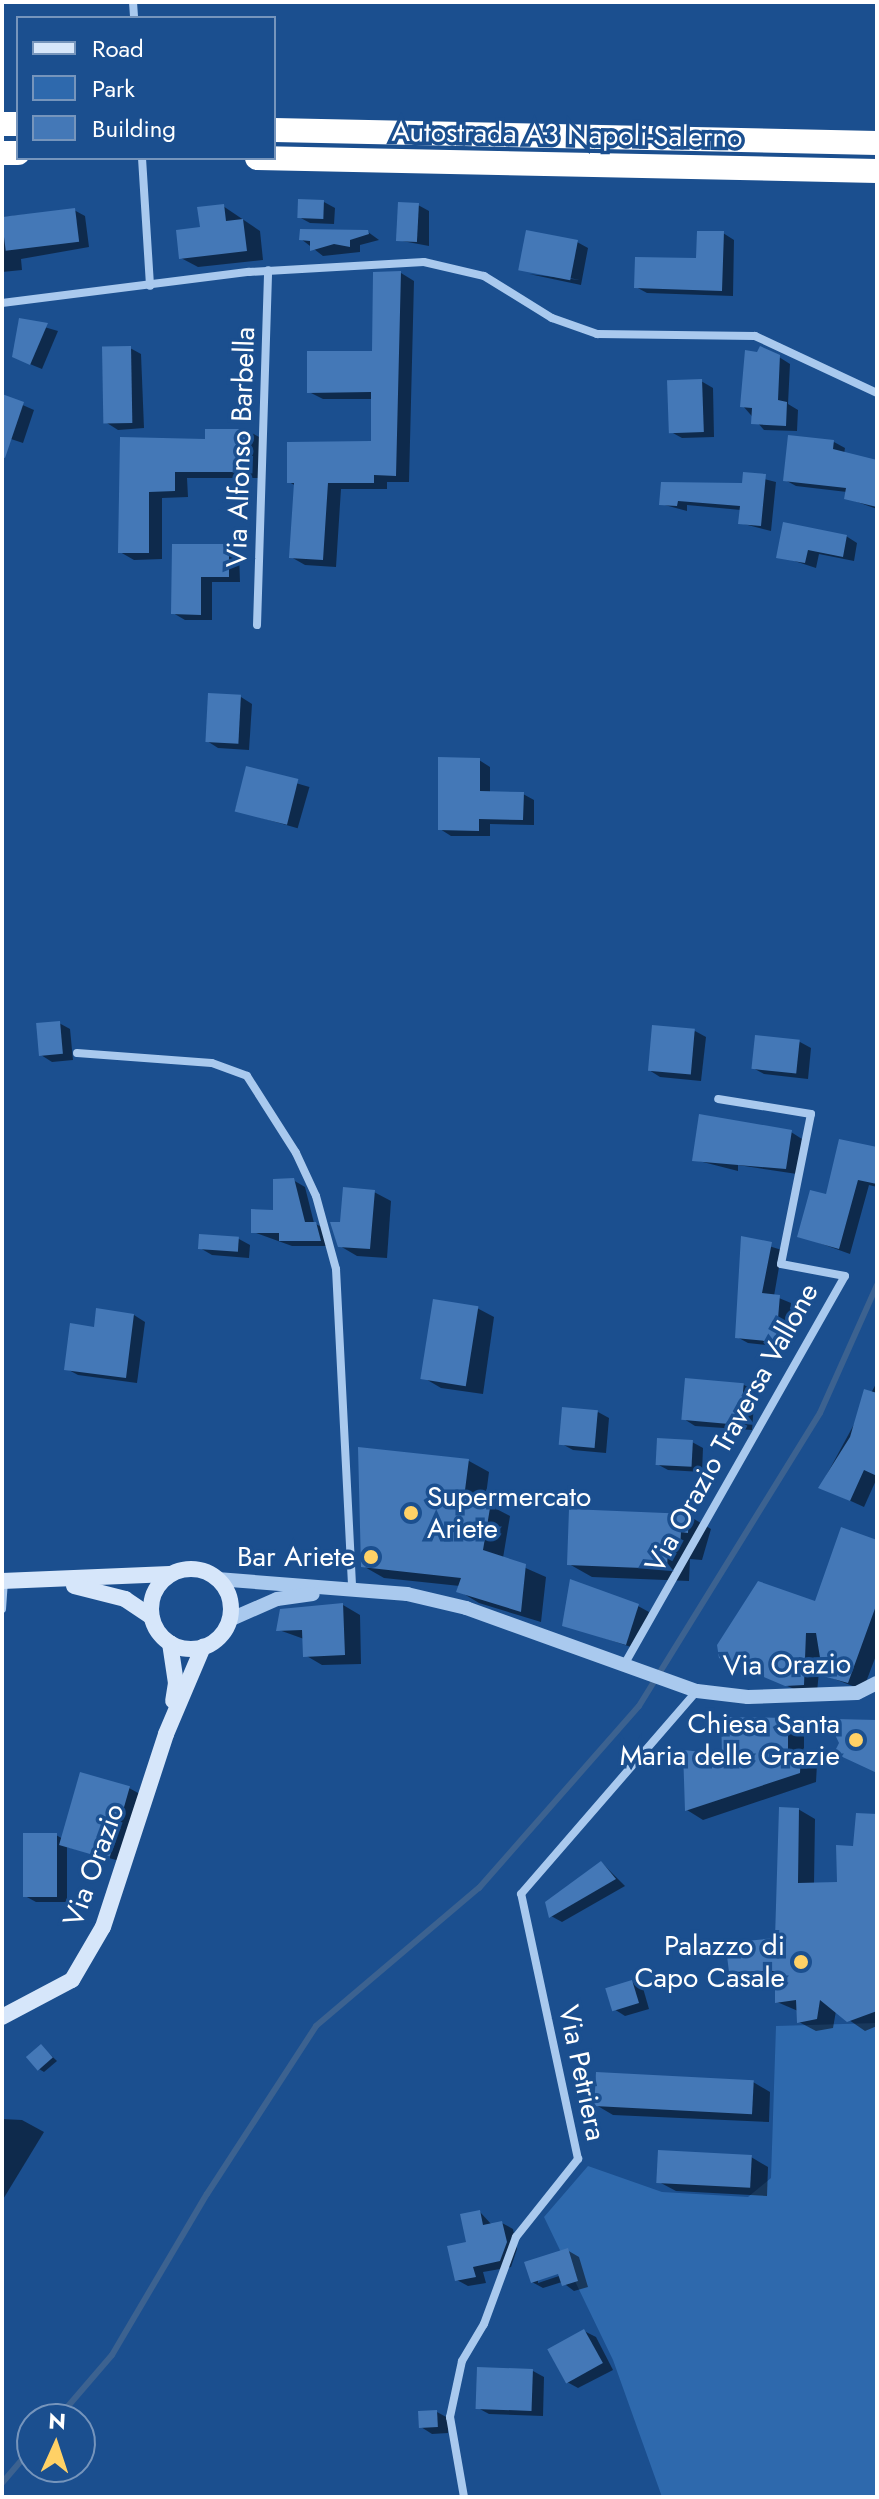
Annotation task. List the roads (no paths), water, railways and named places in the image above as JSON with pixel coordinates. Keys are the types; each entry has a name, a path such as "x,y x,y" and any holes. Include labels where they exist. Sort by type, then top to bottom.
{"highway":[{"name":"Autostrada A3 Napoli-Salerno","path":"276,130 877,143"},
{"name":"Autostrada A3 Napoli-Salerno","path":"276,158 877,171"}],"main road":[{"path":"3,1581 61,1583 195,1569 217,1579 229,1598 229,1620 224,1632 203,1647 166,1734"},
{"path":"152,1617 154,1593 170,1574"},
{"path":"61,1583 125,1599 152,1617 170,1643 176,1683 166,1734"},
{"path":"170,1643 203,1647"},
{"name":"Via Orazio","path":"2,2017 72,1980 103,1927 166,1734"}],"street":[{"path":"142,160 150,286"},
{"path":"2,303 268,270 424,262 484,276 552,318 597,334 755,336 877,393"},
{"name":"Via Alfonso Barbella","path":"257,625 268,270"},
{"path":"77,1053 212,1063 247,1076 296,1153 316,1196 336,1269 345,1591"},
{"name":"Via Orazio Traversa Vallone","path":"624,1666 845,1276 781,1264 811,1114 718,1099"},
{"path":"217,1579 407,1594 466,1608 624,1666"},
{"path":"2,1609 3,1581"},
{"path":"229,1620 277,1599 345,1591"},
{"name":"Via Orazio","path":"624,1666 697,1691 748,1697 857,1693 877,1683"},
{"name":"Via Petriera","path":"464,2497 450,2417 462,2361 484,2324 516,2237 578,2159 521,1894 697,1691"}],"waterway":[{"path":"71,2403 112,2355 207,2194 316,2026 479,1888 639,1706 820,1413 877,1285"},
{"path":"2,2483 16,2467"}],"place":[{"name":"Supermercato Ariete","path":"411,1513"},
{"name":"Bar Ariete","path":"371,1557"},
{"name":"Chiesa Santa Maria delle Grazie","path":"856,1740"},
{"name":"Palazzo di Capo Casale","path":"801,1962"}]}
